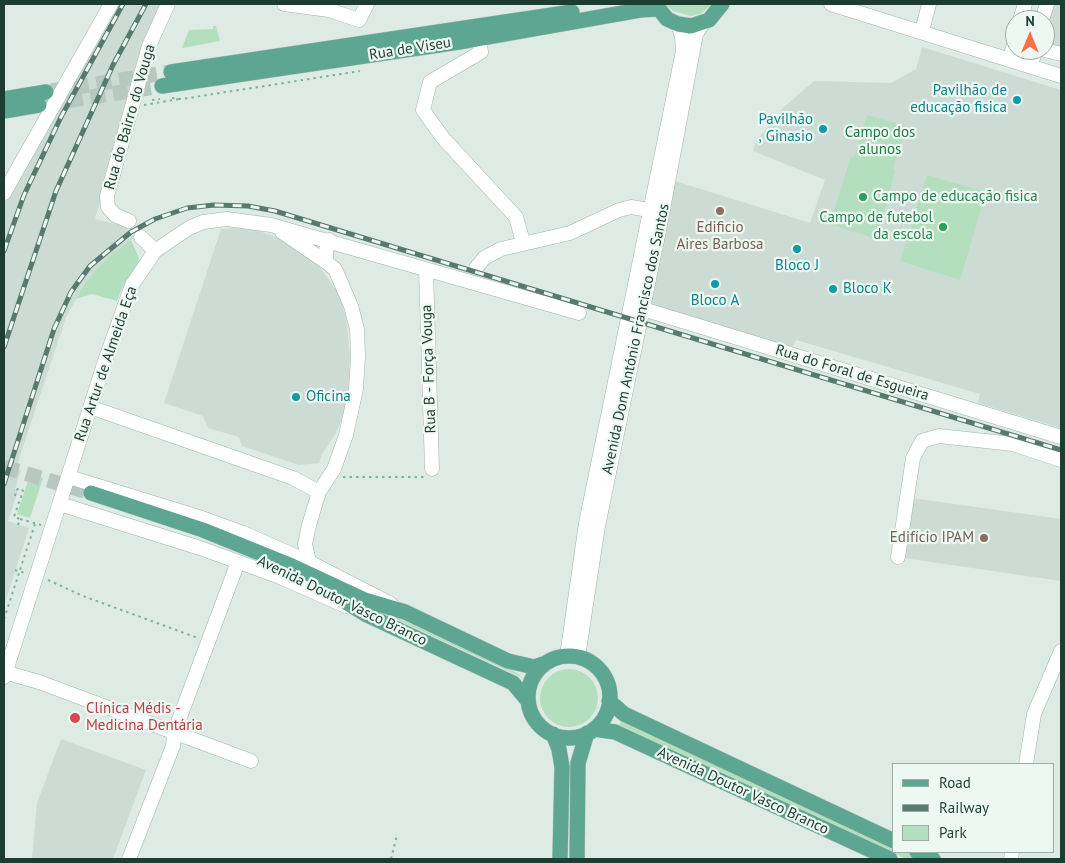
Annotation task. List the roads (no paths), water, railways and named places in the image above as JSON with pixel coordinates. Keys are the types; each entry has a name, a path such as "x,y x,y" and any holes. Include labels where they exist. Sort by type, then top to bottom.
{"main road":[{"name":"Rua de Viseu","path":"171,72 624,4"},
{"path":"678,24 691,26 703,23 714,16 722,4"},
{"name":"Rua de Viseu","path":"166,92 657,7 667,19 678,24"},
{"path":"4,99 42,99 4,110"},
{"name":"Avenida Doutor Vasco Branco","path":"528,701 513,683 367,615 341,598 287,572 200,537 89,497 203,530 292,566 365,600 405,612 508,661 534,667 546,663"},
{"path":"577,859 578,762 590,731 607,712 609,701 607,682 602,673 587,660 573,657 546,663 532,680 528,701 536,721 553,734 570,737 590,731"},
{"name":"Avenida Doutor Vasco Branco","path":"609,701 624,714 892,840"},
{"name":"Avenida Doutor Vasco Branco","path":"590,731 615,732 890,859"},
{"path":"553,734 559,748 562,767 560,859"},
{"path":"919,853 933,859"}],"street":[{"path":"4,193 111,4"},
{"name":"Rua do Bairro do Vouga","path":"129,221 115,215 108,207 107,196 149,46 168,4"},
{"path":"284,4 329,10 359,20 367,4"},
{"path":"831,4 1005,57"},
{"path":"922,31 929,4"},
{"name":"Avenida Dom António Francisco dos Santos","path":"573,657 696,34 703,23"},
{"name":"Avenida Dom António Francisco dos Santos","path":"573,657 586,523 683,51 682,37 678,24"},
{"path":"478,38 481,52 430,82 423,110 443,138 516,217 523,242"},
{"path":"1013,60 1061,76"},
{"path":"1030,66 1032,60"},
{"path":"476,268 484,258 493,253 523,242 570,233 619,210 631,207 649,210"},
{"name":"Rua Artur de Almeida Eça","path":"4,674 38,577 90,407 132,285 155,251 189,228 203,222 227,219 271,225 579,313"},
{"path":"271,225 331,266 351,306 357,330 356,389 346,435 330,477 319,492 305,544 309,562"},
{"path":"141,237 155,251"},
{"path":"331,266 334,242"},
{"name":"Rua B - Força Vouga","path":"426,270 432,469"},
{"name":"Rua do Foral de Esgueira","path":"642,309 1061,437"},
{"path":"90,407 293,478 319,492"},
{"path":"898,557 913,458 922,441 939,436 1013,444 1061,460"},
{"name":"Avenida Doutor Vasco Branco","path":"69,477 202,518 309,562 405,612"},
{"path":"60,504 200,548 367,615"},
{"path":"129,859 173,746 174,733 238,562"},
{"path":"1026,763 1034,714 1061,651"},
{"path":"4,674 32,680 251,761"},
{"path":"120,859 161,749 174,733"}],"tunnel":[{"path":"51,91 171,72"},
{"path":"45,104 162,86"},
{"path":"4,467 91,493"}],"railway":[{"path":"4,251 24,195 61,117 123,4"},
{"path":"4,347 56,191 113,65 146,4"},
{"path":"4,484 54,329 71,292 90,266 131,232 155,219 187,208 214,205 248,206 275,211 1061,450"}],"place":[{"name":"Pavilhão de educação fisica","path":"1017,100"},
{"name":"Pavilhão , Ginasio","path":"823,129"},
{"name":"Campo de educação fisica","path":"863,197"},
{"name":"Edificio Aires Barbosa","path":"720,211"},
{"name":"Campo de futebol da escola","path":"943,227"},
{"name":"Bloco J","path":"797,249"},
{"name":"Bloco A","path":"715,284"},
{"name":"Bloco K","path":"833,289"},
{"name":"Oficina","path":"296,397"},
{"name":"Edifício IPAM","path":"984,538"},
{"name":"Clínica Médis - Medicina Dentária","path":"75,718"}],"park label":[{"name":"Campo dos alunos","path":"880,142"}]}
